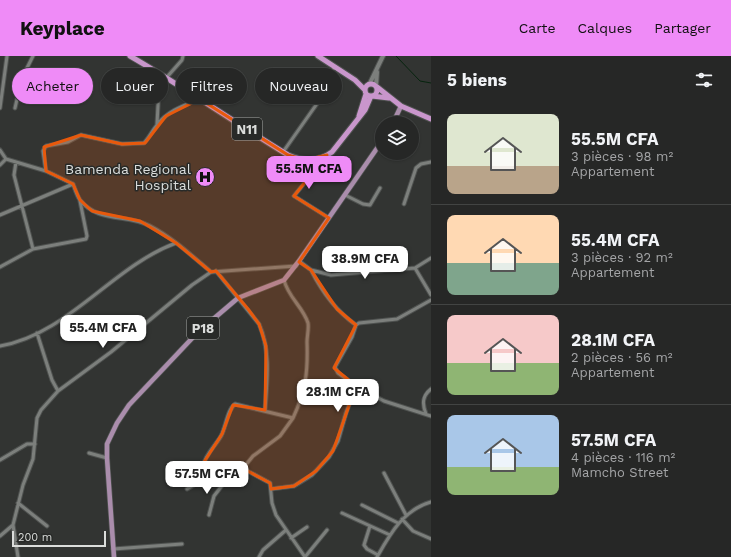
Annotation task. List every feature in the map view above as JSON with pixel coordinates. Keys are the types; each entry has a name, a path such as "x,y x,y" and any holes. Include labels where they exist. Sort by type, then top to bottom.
{"highway":[{"name":"N11","path":"131,56 152,68"},
{"path":"318,56 354,80 369,94 390,99"},
{"path":"354,80 376,86 390,99 401,106 431,120"},
{"path":"327,155 341,142 358,118 369,94 369,83"},
{"path":"369,94 376,93 376,86"},
{"name":"N11","path":"208,104 283,152 305,160 327,155"}],"main road":[{"path":"369,83 377,71 383,56"},
{"path":"376,86 377,71"},
{"path":"396,116 401,106"},
{"name":"P18","path":"114,557 107,444 128,405 198,332 238,298 284,280 298,264 375,151"}],"street":[{"path":"0,108 7,56"},
{"path":"15,108 22,78 33,56"},
{"path":"168,74 182,60 183,56"},
{"path":"283,152 322,98 334,67"},
{"path":"157,124 158,104"},
{"path":"46,171 43,151 46,146 68,142 81,134 122,144 138,144 146,142 157,124 166,116 187,104"},
{"path":"0,152 6,159 46,171 73,184 80,200 87,236 86,239 33,249 0,267"},
{"path":"327,155 294,196 329,218"},
{"path":"0,166 6,159"},
{"path":"16,162 14,175 33,249"},
{"path":"404,204 416,168 421,164 431,162"},
{"path":"0,215 73,184"},
{"path":"345,195 363,204 370,205 380,188"},
{"path":"80,200 98,214 140,221 176,243 211,272"},
{"path":"0,346 12,344 37,333 75,310 131,267 150,255 176,243"},
{"path":"18,557 13,525 18,503 33,459 36,426 41,410 58,391 111,352 192,285 211,272 216,271 298,264 311,270 331,275 415,268 431,258"},
{"path":"415,268 431,295"},
{"path":"311,270 324,292 337,309 356,325"},
{"path":"216,271 259,324 262,331 267,367 265,410"},
{"path":"284,280 287,289 306,319 308,328 308,363 305,386 293,418 280,436 253,456 232,482 224,483 209,476 204,469 204,462 222,434 233,405 239,404 293,418"},
{"path":"431,300 397,319 359,323 356,325 352,337 335,367 338,374 356,386 384,401 431,416"},
{"path":"37,333 52,380 58,391"},
{"path":"270,489 294,486 312,475 329,457 338,441 356,386"},
{"path":"426,414 423,402 426,394 431,389"},
{"path":"0,460 27,444 35,444"},
{"path":"89,453 107,458"},
{"path":"242,468 269,482 273,509 305,557 327,530"},
{"path":"384,473 406,515"},
{"path":"187,489 209,476"},
{"path":"209,515 214,496 224,483"},
{"path":"370,526 364,545 377,556 398,523 406,515 420,506 431,502"},
{"path":"18,503 47,526"},
{"path":"362,505 398,523"},
{"path":"342,513 390,535"},
{"path":"402,519 413,531 431,539"},
{"path":"0,536 13,525"},
{"path":"291,538 307,527"},
{"path":"259,557 264,550 286,530"},
{"path":"113,549 182,544"},
{"path":"297,557 301,553"}],"highlighted area":[{"path":"200,99 288,155 305,160 327,155 294,196 329,218 299,262 311,270 337,309 356,325 334,368 356,386 333,451 316,471 294,486 271,489 270,483 242,468 232,482 224,483 204,469 204,462 222,434 233,405 265,410 266,346 259,324 248,309 216,271 211,272 176,243 140,221 92,211 80,200 73,184 46,171 44,147 81,135 122,144 145,143 166,116"}],"waterway":[{"path":"396,56 420,81 431,83"}],"place":[{"name":"Bamenda Regional Hospital","path":"205,177"}]}
